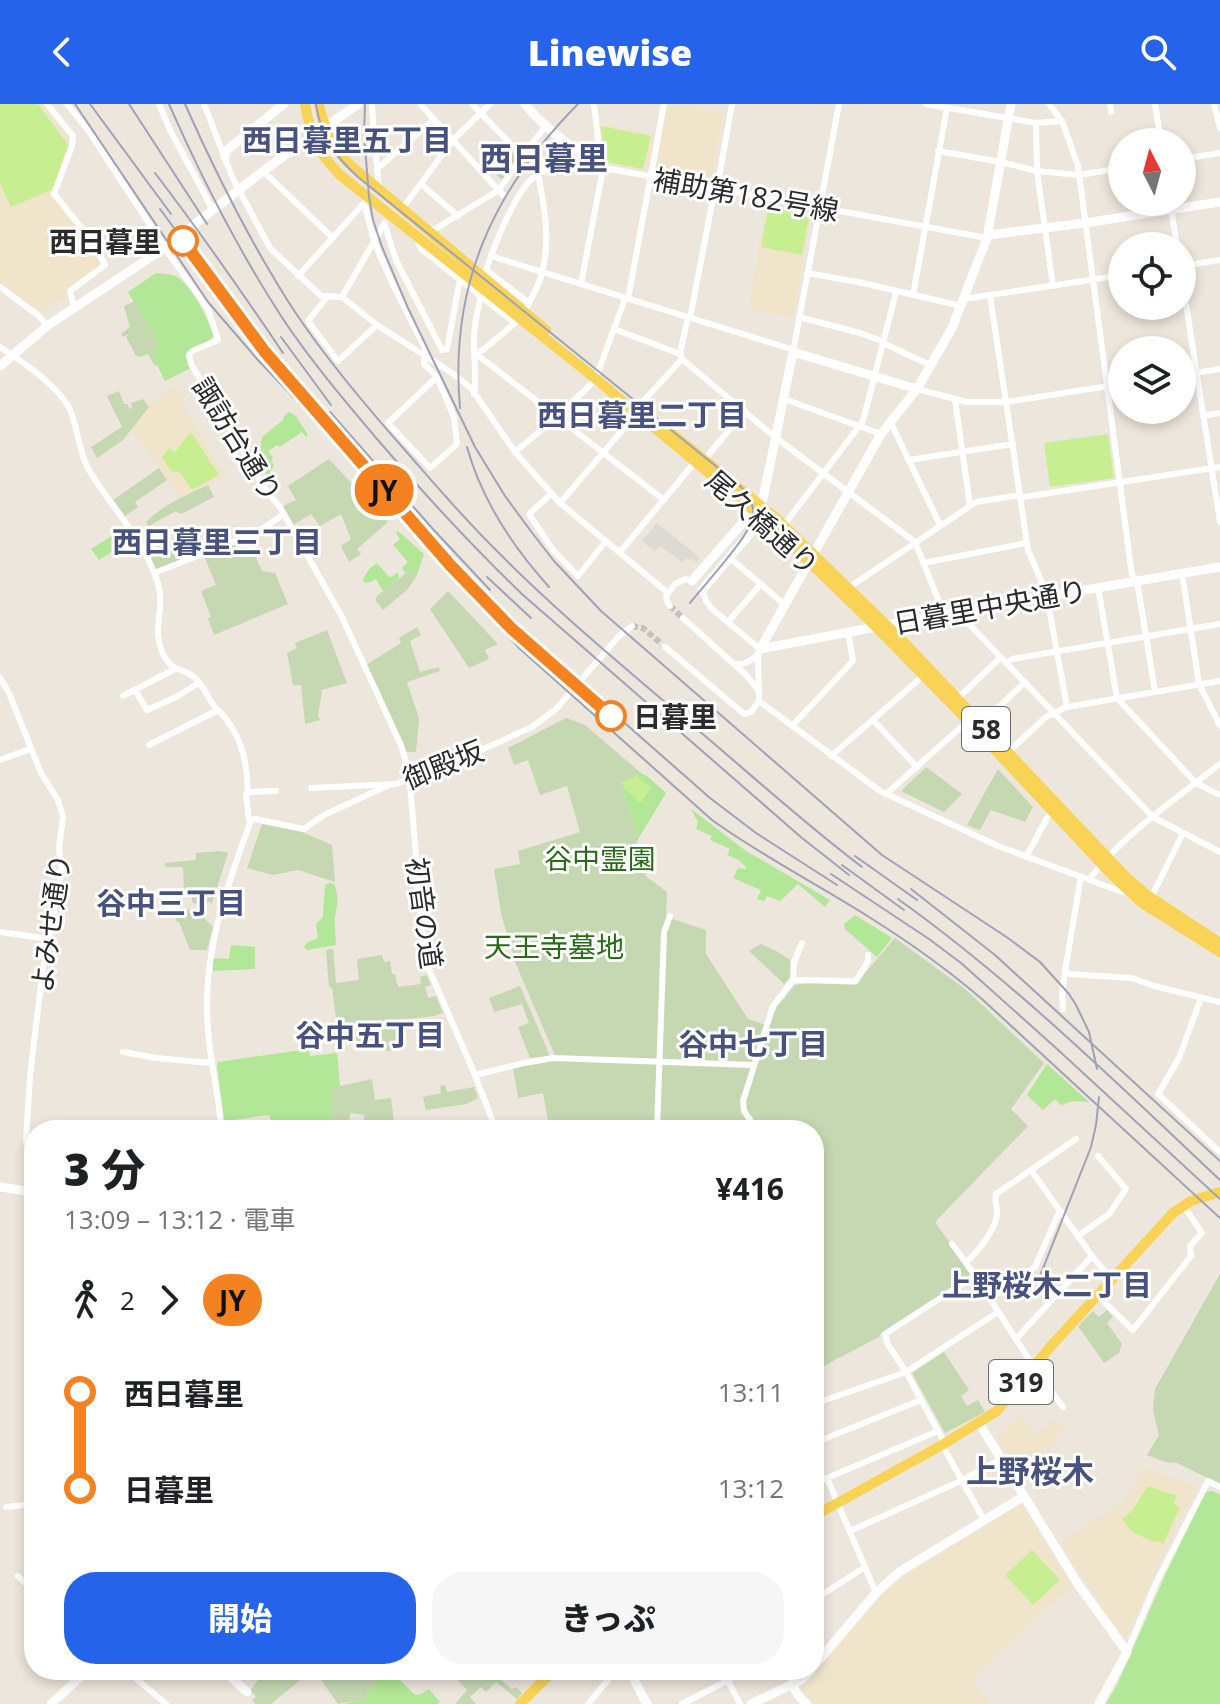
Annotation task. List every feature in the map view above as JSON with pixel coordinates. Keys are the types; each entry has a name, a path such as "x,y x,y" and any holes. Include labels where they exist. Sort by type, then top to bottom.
{"main road":[{"name":"尾久橋通り","path":"305,104 318,150 366,200 386,219 418,238 522,314"},
{"name":"尾久橋通り","path":"319,104 325,127 348,163 848,588 923,676 1005,755 1104,860 1127,890 1142,903 1220,952"},
{"name":"尾久橋通り","path":"759,511 784,525 812,558 957,699 1005,755"},
{"name":"尾久橋通り","path":"1104,860 1151,898 1220,943"},
{"name":"319","path":"824,1511 944,1444 1001,1407 1034,1365 1163,1223 1187,1203 1220,1192"},
{"path":"520,1704 544,1680"}],"street":[{"path":"47,104 73,136 54,194 93,242 105,265 70,291 74,307"},
{"path":"67,104 90,133 164,248"},
{"path":"159,104 213,210"},
{"path":"0,366 47,326 164,248 263,171 358,104"},
{"path":"372,104 380,191"},
{"path":"420,104 501,192"},
{"path":"472,104 522,160"},
{"path":"402,209 453,140 490,104"},
{"name":"補助第182号線","path":"525,104 565,142 601,166 988,237"},
{"path":"581,284 602,174 594,104"},
{"path":"515,452 557,417 597,376 626,299 664,104"},
{"path":"560,503 681,356 732,104"},
{"path":"664,646 744,714 751,712 759,701 759,652 708,604 702,590 730,558 759,511 765,492 839,104"},
{"path":"926,104 1036,123 1062,121"},
{"path":"733,664 741,665 759,652 881,434 917,389 952,328 988,237 1011,104"},
{"path":"1049,104 1062,121 1079,175 1132,575 1137,581 1155,691"},
{"path":"1155,104 1159,128"},
{"path":"1214,104 1220,128"},
{"path":"206,105 239,190 270,248 321,296 342,297 377,325 471,388 515,452 551,494 668,593"},
{"path":"225,157 227,150 277,106"},
{"path":"913,295 946,106"},
{"path":"377,169 434,119"},
{"path":"1036,123 1037,171 1053,286"},
{"path":"430,233 501,192 546,126"},
{"path":"522,314 486,270 516,198 565,142"},
{"path":"938,151 1037,171 1079,175 1108,170"},
{"path":"1196,157 1220,153"},
{"path":"537,172 601,166"},
{"path":"263,171 333,238"},
{"path":"475,353 483,350 522,314 541,278 547,223 537,172"},
{"path":"421,184 458,216"},
{"path":"298,276 366,200"},
{"path":"366,200 374,241 425,348 424,364 437,377 454,417 457,444 430,468 388,423 437,377"},
{"path":"1196,204 1220,202"},
{"path":"988,237 1120,216"},
{"path":"342,297 386,219"},
{"path":"386,219 396,260 442,350 447,349 460,279"},
{"path":"418,238 421,249 481,296 522,314"},
{"name":"諏訪台通り","path":"164,248 208,309 218,340 192,351 189,355 191,364 268,493 284,514 342,617 401,745 409,780"},
{"path":"491,256 967,402 1006,402 1107,386"},
{"path":"1196,264 1220,260"},
{"path":"807,273 962,303 990,295 1108,277"},
{"path":"0,287 39,316 47,326"},
{"path":"784,525 863,421 896,292"},
{"path":"990,295 1027,543 1046,596 1067,707"},
{"path":"328,296 308,321 338,361 377,325"},
{"path":"474,394 477,382 475,322 481,296"},
{"path":"799,317 860,333 930,365"},
{"path":"1189,320 1220,522"},
{"path":"614,329 681,356 776,438 915,542 944,614"},
{"path":"0,347 46,381 70,409 87,467 136,537 154,573 161,603 157,621 158,637 166,659 175,669 191,675 199,683 227,720 243,751 250,820 213,938 207,1009 220,1120"},
{"path":"475,353 664,500"},
{"path":"1197,373 1220,369"},
{"path":"784,399 881,434"},
{"path":"955,399 970,506"},
{"path":"620,552 745,411"},
{"path":"1203,416 1220,413"},
{"path":"890,421 940,525"},
{"path":"909,460 1013,444"},
{"path":"848,588 976,502 1220,467"},
{"path":"551,494 529,514 553,550 578,576 606,541"},
{"path":"670,606 666,599 668,593 679,581 692,581 759,511"},
{"path":"154,573 256,533 284,514"},
{"path":"923,563 1027,543"},
{"path":"730,558 785,605"},
{"name":"日暮里中央通り","path":"759,652 880,625 1220,567"},
{"path":"1182,573 1199,684 1220,726"},
{"path":"728,622 761,584"},
{"path":"1098,587 1117,698 1196,783 1220,795"},
{"path":"962,611 970,625 1153,817 1220,852"},
{"path":"683,618 758,690"},
{"path":"957,699 1004,660 1220,624"},
{"name":"御殿坂","path":"311,788 389,785 409,780 532,727 553,713 619,636 632,626"},
{"path":"792,726 853,661 848,631"},
{"path":"123,696 175,669"},
{"path":"831,756 923,676"},
{"name":"よみせ通り","path":"0,678 41,773 58,800 63,817 59,848 62,873 43,968 27,1120"},
{"path":"1005,755 1052,712 1220,681"},
{"path":"981,724 1025,682"},
{"path":"135,690 147,710 199,683"},
{"path":"759,701 886,794 998,846 1122,892 1127,890"},
{"path":"149,745 218,710"},
{"path":"873,720 917,767"},
{"path":"886,794 968,721"},
{"path":"0,760 30,749"},
{"path":"1089,880 1104,860 1220,764"},
{"name":"初音の道","path":"409,780 424,952 492,1120"},
{"path":"250,820 304,829 324,815 389,785"},
{"path":"247,793 276,791"},
{"path":"1026,857 1054,807"},
{"path":"1151,898 1183,833"},
{"path":"1063,1009 1065,971 1081,876"},
{"path":"657,1120 664,932 670,916"},
{"path":"0,932 50,939"},
{"path":"750,1120 744,1111 743,1101 753,1065 773,1006 793,980 794,962 802,943"},
{"path":"793,980 856,981 868,961 868,955"},
{"path":"1065,971 1069,974 1132,978 1220,1002"},
{"path":"1201,998 1179,1058 1158,1094 1220,1152"},
{"path":"123,1052 212,1063"},
{"path":"475,1075 553,1058 753,1065"},
{"path":"966,1262 979,1251 997,1215 996,1194 1076,1139"},
{"path":"1078,1236 1109,1214 1126,1189 1098,1156"},
{"path":"1031,1170 1111,1279"},
{"path":"0,1187 24,1191"},
{"path":"1097,1295 1133,1330 1191,1256 1190,1246 1202,1233 1187,1203"},
{"path":"990,1299 1035,1267 1061,1212"},
{"path":"952,1244 1063,1407"},
{"path":"1016,1339 1092,1256"},
{"path":"976,1275 885,1334 887,1343 906,1372 984,1520"},
{"path":"824,1401 906,1372 998,1312"},
{"path":"824,1439 921,1400"},
{"path":"979,1423 1093,1605 1127,1652"},
{"path":"876,1593 825,1478 938,1431"},
{"path":"850,1531 963,1480 1001,1459"},
{"path":"1099,1704 1208,1481 1220,1487"},
{"path":"824,1654 876,1593 899,1572 1024,1496"},
{"path":"6,1507 24,1505"},
{"path":"824,1593 865,1567"},
{"path":"18,1576 24,1582"},
{"path":"51,1704 77,1680"},
{"path":"138,1680 166,1704"},
{"path":"234,1680 247,1692"},
{"path":"588,1704 608,1680"},
{"path":"635,1680 647,1704"},
{"path":"792,1680 796,1693 807,1704"},
{"path":"751,1704 801,1680"},
{"path":"682,1704 728,1681 740,1704"}],"shaded area":[{"path":"0,104 43,104 70,138 52,194 95,249 102,263 41,313 0,283"},
{"path":"668,104 723,114 711,179 656,168 659,150 653,148 649,166 645,166 643,171 604,161 599,124 654,135 653,145 659,147"},
{"path":"767,202 812,210 793,318 748,308"},
{"path":"176,385 185,402 182,404 224,475 180,498 131,430 157,398"},
{"path":"657,523 700,558 696,562 687,558 683,562 660,546 655,551 643,542"},
{"path":"1021,1415 1037,1433 1056,1418 1064,1428 1033,1475 1024,1480 997,1437"},
{"path":"1142,1467 1198,1486 1124,1637 1061,1542 1123,1502"},
{"path":"1021,1503 1072,1586 971,1682 991,1704 818,1704 809,1699 800,1689 808,1680 824,1680 824,1662 891,1585"}],"green space":[{"path":"0,104 38,104 68,145 52,190 11,207 0,183"},
{"path":"601,126 651,136 643,169 605,160"},
{"path":"502,141 515,160 502,180 485,163 489,157 486,154"},
{"path":"769,205 810,213 802,255 761,247"},
{"path":"156,273 175,276 187,286 199,303 214,336 185,356 191,368 165,381 151,352 158,344 128,292"},
{"path":"135,301 159,344 151,352 155,366 148,354 136,356 126,337 129,334 123,337 121,334 130,327 124,306"},
{"path":"119,391 129,409 132,408 131,403 143,399 149,407 123,440 97,458 91,447 122,427 107,396"},
{"path":"289,412 296,416 308,435 306,437 302,432 268,451 273,458 274,466 270,471 272,480 263,467 262,437"},
{"path":"191,432 219,475 192,490 179,471 172,472 162,457 169,448 175,452"},
{"path":"1108,434 1114,478 1050,487 1044,443"},
{"path":"329,459 388,522 357,549 361,554 349,562 341,546 351,539 341,514 320,526 311,514 293,525 283,506 296,500 288,486"},
{"path":"159,468 167,480 135,502 138,507 125,516 113,500"},
{"path":"208,485 214,497 181,514 176,511 149,526 146,522 167,505"},
{"path":"128,526 134,535 99,560 91,549"},
{"path":"398,531 424,554 416,577 410,570 405,573 402,568 408,562 393,545 400,539 396,533"},
{"path":"185,535 195,555 156,570 147,551"},
{"path":"247,538 262,571 275,573 288,604 214,635 201,591 216,585 204,556"},
{"path":"377,563 390,578 398,572 399,578 383,591 376,579 364,583 363,579"},
{"path":"410,570 416,577 407,590 383,610 375,600 378,595"},
{"path":"448,591 498,644 485,650 489,659 469,668 430,609"},
{"path":"417,627 421,635 410,641 420,672 439,667 440,671 407,682 419,718 416,752 406,752 366,665 401,643 399,638"},
{"path":"327,630 347,683 322,690 320,720 305,724 301,685 293,685 287,653 297,648 295,643"},
{"path":"566,718 585,725 641,773 620,782 638,839 633,854 647,877 667,892 666,917 706,930 706,954 748,1019 770,1024 776,1008 795,985 855,985 895,938 965,989 1044,1063 1011,1109 1028,1126 935,1222 972,1274 879,1337 824,1366 824,1120 548,1120 543,1093 518,1098 513,1068 557,1060 515,962 501,913 494,869 520,864 518,851 580,832 567,786 540,795 528,760 514,765 508,748"},
{"path":"926,767 962,794 944,812 901,791"},
{"path":"998,769 1033,807 1025,822 991,810 980,830 967,825"},
{"path":"641,773 666,793 638,839 620,781"},
{"path":"636,776 651,788 640,803 622,782"},
{"path":"691,809 746,851 830,900 825,907 798,884 780,901 767,896 764,901 757,899 761,890 733,878 738,868 746,867 727,855 730,849 696,829 698,822"},
{"path":"262,824 302,832 332,845 335,882 298,870 273,875 247,868"},
{"path":"196,853 228,853 212,903 208,902 205,908 192,902 192,892 184,892 183,867 165,867 165,863 196,860"},
{"path":"334,884 337,897 336,945 307,950 304,947 308,942 318,938 316,924 323,917 325,885"},
{"path":"192,909 204,914 213,927 207,950 190,950 176,921 175,911"},
{"path":"855,915 892,938 877,957 845,929 844,924"},
{"path":"761,944 790,960 791,976 784,984 749,951"},
{"path":"231,945 255,947 255,969 213,971 213,958 229,959"},
{"path":"333,949 336,983 359,980 357,959 382,955 384,962 390,961 399,987 421,984 420,977 427,975 431,985 425,987 428,998 436,996 443,1013 398,1020 400,1038 395,1039 397,1050 386,1051 383,1039 357,1044 355,1037 339,1040 326,950"},
{"path":"520,986 550,1056 530,1058 518,1027 529,1023 522,1004 494,1012 489,998"},
{"path":"309,1049 310,1056 337,1053 340,1086 333,1091 332,1120 271,1120 269,1115 225,1120 218,1062"},
{"path":"1047,1064 1089,1102 1073,1101 1061,1105 1055,1099 1043,1110 1027,1095"},
{"path":"372,1079 375,1100 391,1098 394,1120 364,1120 364,1115 350,1113 350,1120 332,1120 333,1091 340,1086"},
{"path":"445,1085 447,1092 474,1087 478,1098 466,1104 426,1110 423,1097 441,1093 440,1086"},
{"path":"1220,1274 1220,1484 1177,1463 1147,1455 1159,1435 1153,1410 1155,1389"},
{"path":"1107,1310 1113,1317 1107,1323 1122,1344 1119,1353 1104,1363 1078,1326 1093,1311 1099,1317"},
{"path":"944,1352 969,1390 961,1396 967,1406 978,1400 985,1412 945,1433 912,1373"},
{"path":"1148,1486 1177,1496 1174,1502 1180,1507 1163,1544 1131,1531 1122,1519 1132,1511"},
{"path":"1213,1491 1220,1495 1220,1704 1106,1704 1206,1492"},
{"path":"1032,1550 1060,1580 1033,1605 1005,1575"},
{"path":"258,1680 300,1680 271,1704 256,1704 252,1701 256,1696 250,1691"},
{"path":"321,1680 378,1680 363,1700 338,1704"},
{"path":"378,1680 400,1680 414,1694 419,1695 429,1689 440,1702 344,1704 363,1700"},
{"path":"458,1680 502,1680 522,1693 517,1699 496,1682 486,1692 481,1687 470,1697 476,1704 455,1704 467,1690"}],"tunnel":[{"path":"524,163 532,169"},
{"path":"670,606 683,618"},
{"path":"632,626 643,628 664,646"}],"tram line":[{"path":"316,104 321,127 330,145 358,177 745,491 753,508 750,525 690,603"}],"railway":[{"path":"75,104 208,302 519,648 712,820 884,926 983,1000 1220,1218"},
{"path":"90,104 171,214"},
{"path":"129,104 207,224"},
{"path":"169,104 222,214 283,319 328,380 412,479 523,595 802,838 849,875"},
{"path":"185,104 236,210 295,312 347,382 449,501 566,616 862,867"},
{"path":"365,104 369,197 382,247 475,447 533,534 601,611 882,855 1040,962 1076,1005 1089,1032 1097,1069"},
{"path":"460,408 458,363 462,321 470,281 483,242 500,206 522,171 578,104"},
{"path":"155,173 283,353"},
{"path":"160,209 267,354"},
{"path":"281,337 331,405"},
{"path":"265,343 332,422"},
{"path":"330,412 490,590"},
{"path":"467,447 481,486 500,522 549,587"},
{"path":"487,577 531,618"},
{"path":"478,587 544,652 710,798 756,833 837,885"},
{"path":"855,856 917,900"},
{"path":"842,865 904,910"},
{"path":"831,874 961,963 1220,1199"},
{"path":"911,889 995,955 1220,1161"},
{"path":"898,899 983,964 1103,1070 1220,1180"},
{"path":"1038,1281 1091,1147 1099,1097"}],"train":[{"name":"JY","path":"183,241 265,352 451,566 541,657 611,716"}],"place":[{"name":"西日暮里","path":"183,241"},
{"name":"日暮里","path":"611,716"}],"district":[{"name":"西日暮里五丁目","path":"347,139"},
{"name":"西日暮里","path":"544,157"},
{"name":"西日暮里二丁目","path":"642,414"},
{"name":"西日暮里三丁目","path":"217,541"},
{"name":"谷中三丁目","path":"171,902"},
{"name":"谷中五丁目","path":"370,1034"},
{"name":"谷中七丁目","path":"753,1043"},
{"name":"上野桜木二丁目","path":"1047,1284"},
{"name":"上野桜木","path":"1030,1470"}],"park label":[{"name":"谷中霊園","path":"600,858"},
{"name":"天王寺墓地","path":"554,946"}]}
